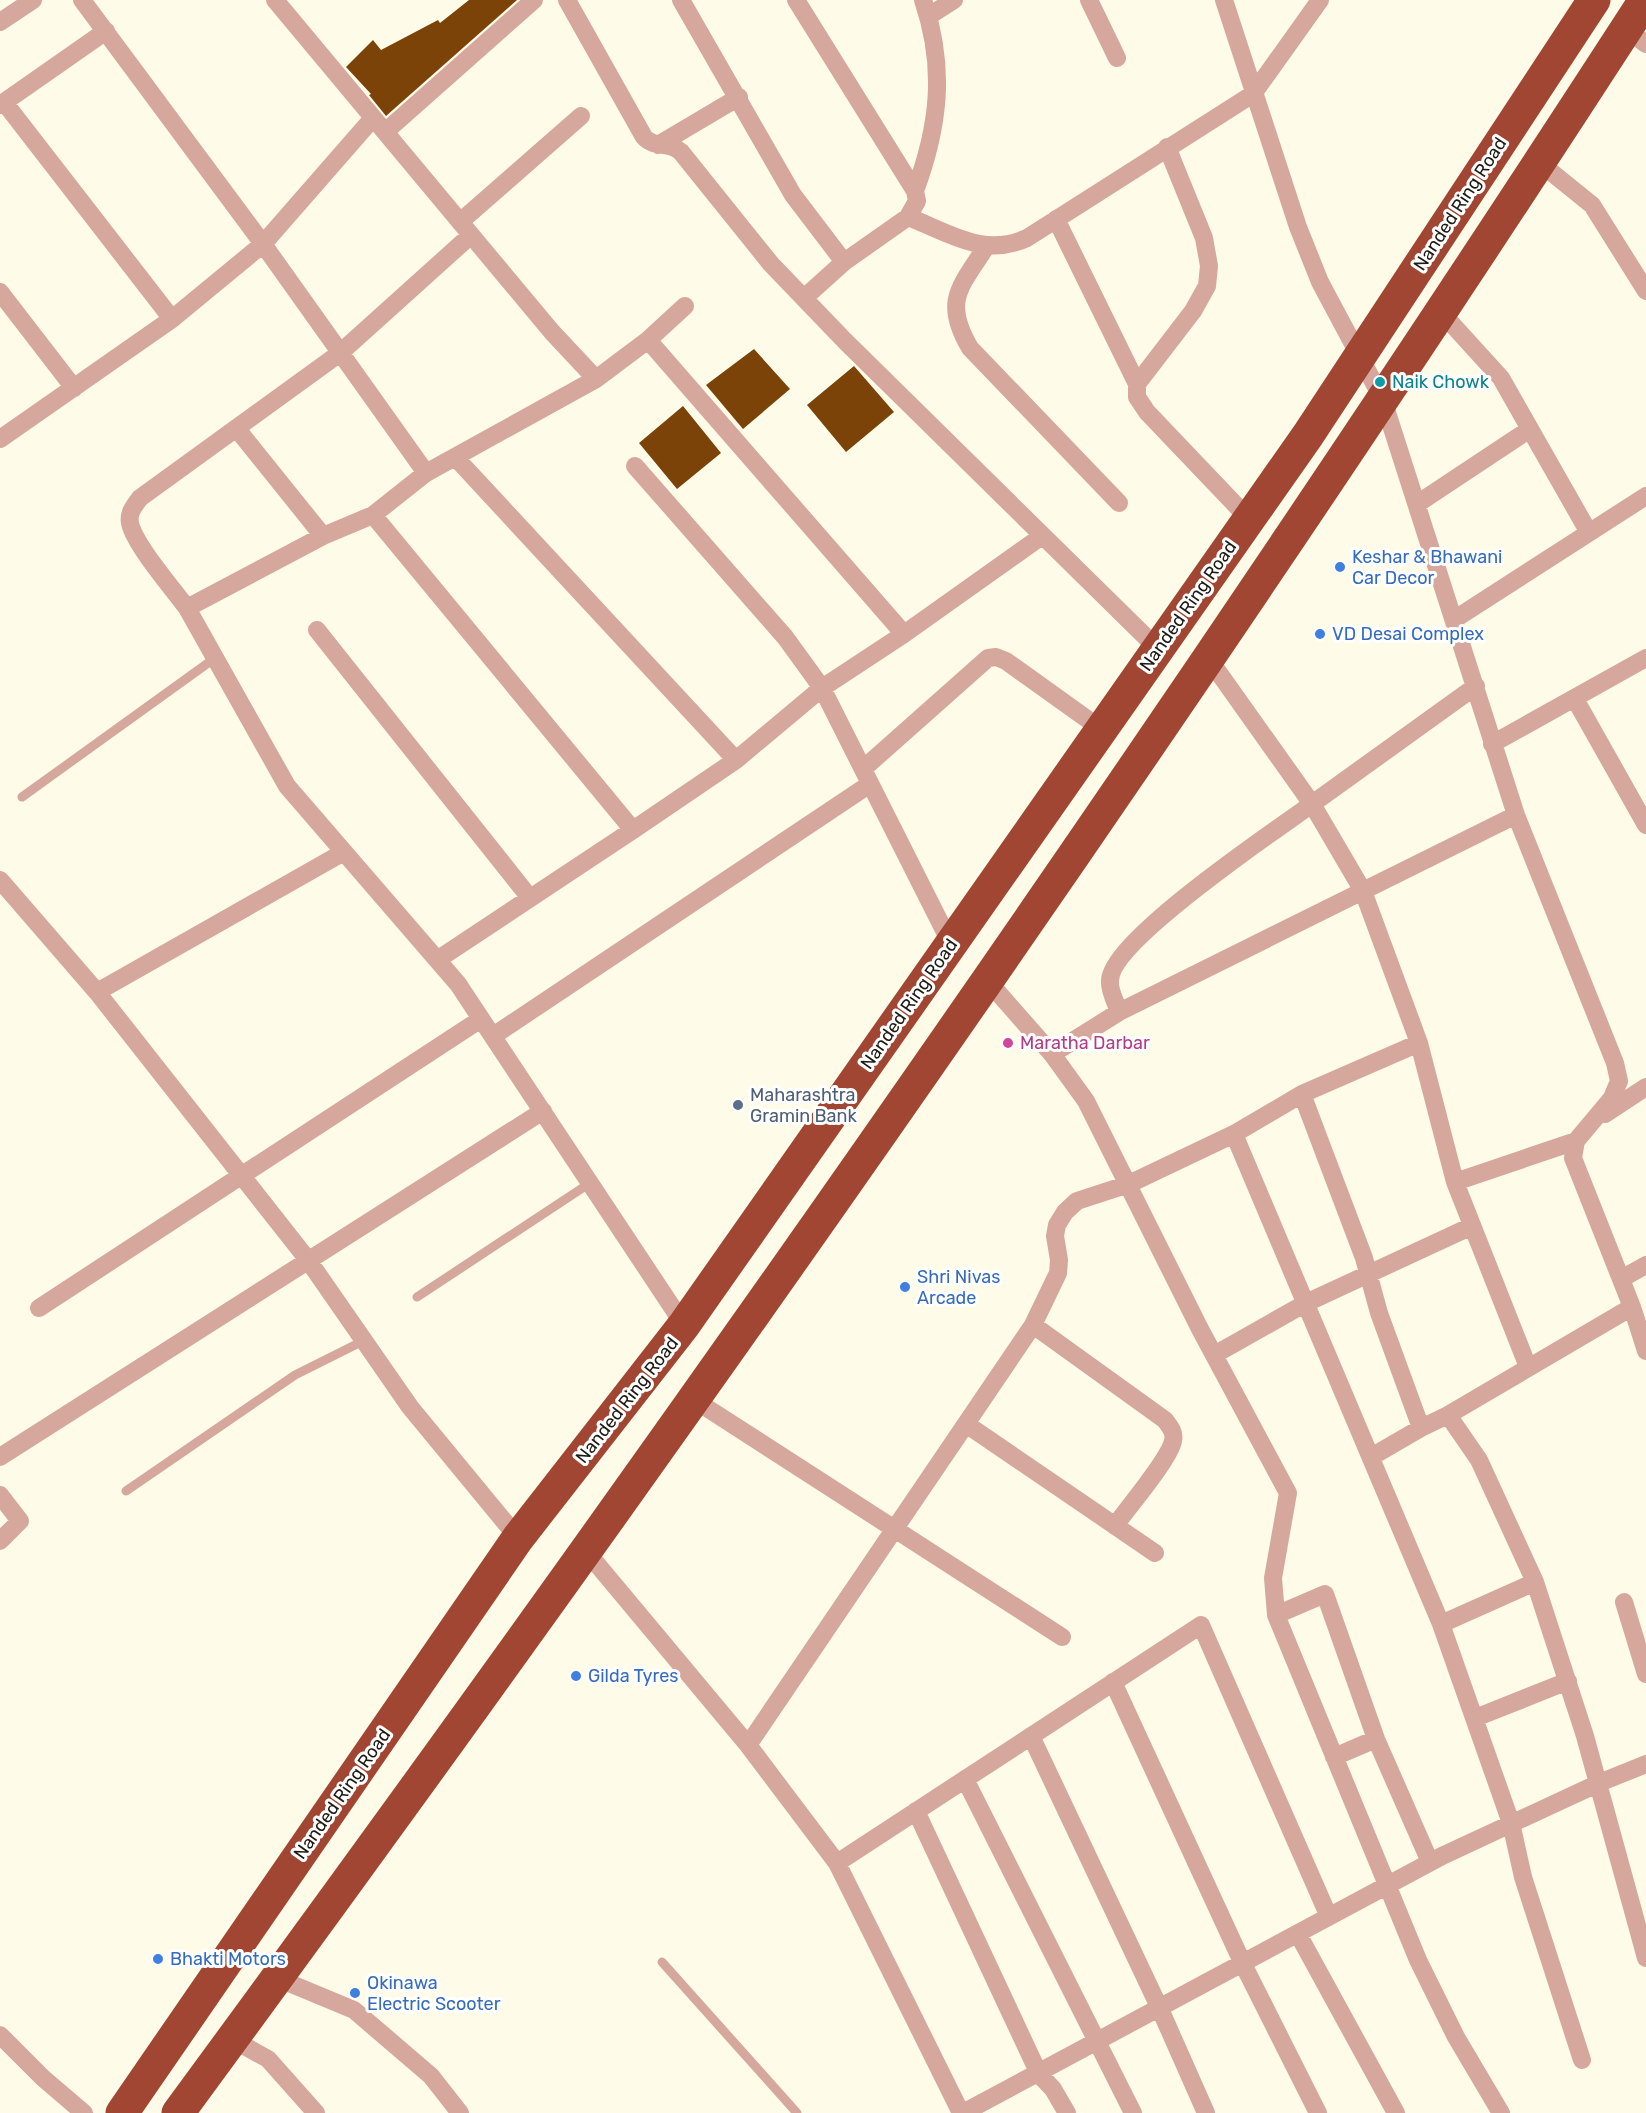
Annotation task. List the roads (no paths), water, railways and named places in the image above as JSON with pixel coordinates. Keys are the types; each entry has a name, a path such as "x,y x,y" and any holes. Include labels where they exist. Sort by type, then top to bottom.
{"highway":[{"name":"Nanded Ring Road","path":"122,2113 518,1538 684,1325 1249,519 1359,357 1594,0"},
{"path":"178,2113 586,1551 987,980 1209,659 1540,163 1636,36 1645,0"}],"street":[{"path":"0,22 33,0"},
{"path":"82,0 263,244 426,473"},
{"path":"276,0 466,229 596,379"},
{"path":"0,439 172,319 263,244 379,125 534,0"},
{"path":"567,0 644,137 657,145 670,144 681,152 771,264 1158,649"},
{"path":"681,0 739,97 793,195 844,262"},
{"path":"796,0 915,191 917,201 908,217 844,262 804,298"},
{"path":"915,191 930,150 939,72 926,8 954,0"},
{"path":"1089,0 1116,58"},
{"path":"1224,0 1252,94 1316,271 1383,400 1516,815 1616,1063 1618,1082 1612,1098 1576,1141 1573,1158 1632,1307 1646,1351"},
{"path":"908,217 986,247 1009,246 1056,219 1252,94 1320,0"},
{"path":"106,31 2,103 172,319"},
{"path":"657,145 739,97"},
{"path":"581,116 340,353 140,498 131,510 130,521 135,536 187,608 287,786 458,984 684,1325"},
{"path":"1137,384 1193,311 1207,286 1209,266 1204,238 1167,147"},
{"path":"1540,163 1593,205 1646,291"},
{"path":"1056,219 1137,384 1137,397 1147,412 1249,519"},
{"path":"986,247 964,281 954,306 958,327 970,348 1119,504"},
{"path":"0,292 74,388"},
{"path":"187,608 323,536 373,515 426,473 596,379 648,340 685,306"},
{"path":"1442,312 1502,378 1588,531"},
{"path":"648,340 904,634"},
{"path":"237,429 323,536"},
{"path":"1417,504 1530,429"},
{"path":"455,457 736,760"},
{"path":"635,466 785,638 822,688 951,944"},
{"path":"1455,619 1588,531 1646,496"},
{"path":"373,515 633,830"},
{"path":"437,960 736,760 822,688 904,634 1042,536"},
{"path":"317,630 530,898"},
{"path":"493,1036 867,776 988,658 1006,661 1101,729"},
{"path":"1492,744 1646,658"},
{"path":"1209,659 1312,804 1363,891 1419,1043 1455,1182 1528,1367"},
{"path":"1119,1012 1110,981 1115,965 1129,947 1211,878 1476,686"},
{"path":"1575,699 1646,825"},
{"path":"1052,1054 1119,1012 1516,815"},
{"path":"97,992 345,852"},
{"path":"0,880 97,992 242,1176 308,1260 410,1407 518,1538"},
{"path":"987,980 1052,1054 1086,1101 1214,1354 1288,1493 1274,1578 1276,1615 1418,1960 1456,2037 1501,2113"},
{"path":"39,1308 481,1018"},
{"path":"748,1745 1033,1325 1058,1273 1059,1260 1055,1236 1057,1225 1065,1212 1077,1201 1129,1184 1234,1134 1302,1094 1419,1043"},
{"path":"1591,1122 1646,1087"},
{"path":"1302,1094 1368,1273 1379,1313 1421,1428"},
{"path":"0,1457 543,1111"},
{"path":"1234,1134 1441,1624 1511,1823 1523,1877 1582,2060"},
{"path":"1455,1182 1576,1141"},
{"path":"1214,1354 1306,1303 1472,1226"},
{"path":"1621,1279 1646,1265"},
{"path":"1371,1457 1448,1415 1632,1307"},
{"path":"1033,1325 1165,1420 1173,1430 1173,1441 1166,1455 1115,1526"},
{"path":"693,1399 1062,1637"},
{"path":"1448,1415 1479,1460 1535,1582 1599,1783 1646,1958"},
{"path":"966,1424 1155,1553"},
{"path":"0,1495 20,1521 0,1541"},
{"path":"586,1551 748,1745 837,1863 962,2113 1244,1965 1430,1862 1599,1783 1646,1764"},
{"path":"1441,1624 1535,1582"},
{"path":"1276,1615 1325,1594 1376,1739 1430,1862"},
{"path":"1624,1602 1646,1674"},
{"path":"837,1863 1201,1625 1329,1917"},
{"path":"1475,1718 1568,1681"},
{"path":"1113,1682 1244,1965 1318,2113"},
{"path":"1031,1736 1160,2009 1206,2113"},
{"path":"1334,1757 1376,1739"},
{"path":"965,1779 1133,2113"},
{"path":"916,1811 1039,2074 1053,2089 1067,2113"},
{"path":"1298,1934 1396,2113"},
{"path":"277,1978 354,2010 431,2076 460,2113"},
{"path":"0,2035 42,2078 84,2113"},
{"path":"232,2040 268,2059 316,2113"}],"lane":[{"path":"22,797 215,658"},
{"path":"417,1297 590,1183"},
{"path":"126,1491 296,1375 365,1340"},
{"path":"662,1962 797,2113"}],"place":[{"name":"Naik Chowk","path":"1380,382"},
{"name":"Keshar & Bhawani Car Decor","path":"1340,567"},
{"name":"VD Desai Complex","path":"1320,634"},
{"name":"Maratha Darbar","path":"1008,1043"},
{"name":"Maharashtra Gramin Bank","path":"738,1105"},
{"name":"Shri Nivas Arcade","path":"905,1287"},
{"name":"Gilda Tyres","path":"576,1676"},
{"name":"Bhakti Motors","path":"158,1959"},
{"name":"Okinawa Electric Scooter","path":"355,1993"}]}
